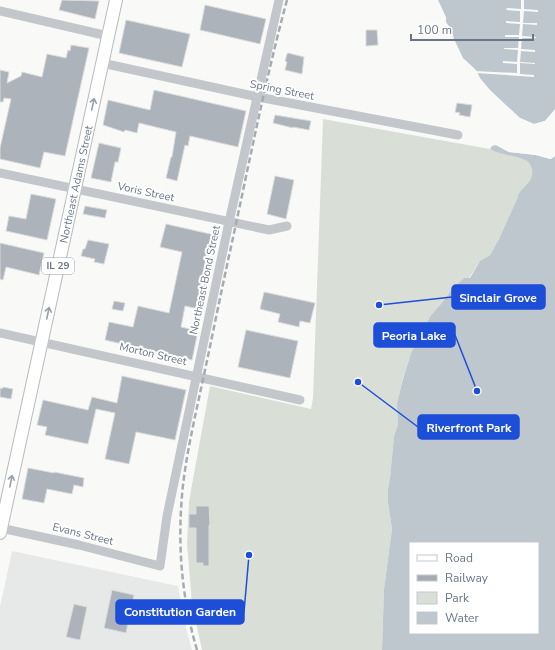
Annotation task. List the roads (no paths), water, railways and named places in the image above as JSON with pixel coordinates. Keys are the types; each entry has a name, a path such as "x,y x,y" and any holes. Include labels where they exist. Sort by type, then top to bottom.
{"main road":[{"name":"Northeast Adams Street","path":"0,529 116,0"}],"street":[{"name":"Northeast Bond Street","path":"160,566 167,516 279,0"},
{"path":"0,11 108,36"},
{"name":"Spring Street","path":"102,63 258,97 458,135"},
{"name":"Voris Street","path":"0,173 269,230 287,226"},
{"name":"Morton Street","path":"0,333 300,400"},
{"name":"Evans Street","path":"0,529 79,545 160,566"}],"water":[{"path":"438,0 555,0 555,109 545,121 534,124 520,118 490,90 480,78 476,70 463,58 451,29 446,22 446,17"},
{"path":"496,145 509,152 536,155 550,159 555,156 555,650 382,650 384,589 392,529 388,503 388,489 394,436 398,424 397,403 411,353 431,315 452,289 464,278 470,278 480,261 490,255 499,239 518,195 532,175 530,164 527,161 490,149 492,146"}],"railway":[{"path":"197,650 187,609 182,568 180,527 183,485 194,421 258,123 287,0"}],"place":[{"name":"Sinclair Grove","path":"379,305"},
{"name":"Riverfront Park","path":"358,382"},
{"name":"Peoria Lake","path":"477,391"},
{"name":"Constitution Garden","path":"249,555"}]}
